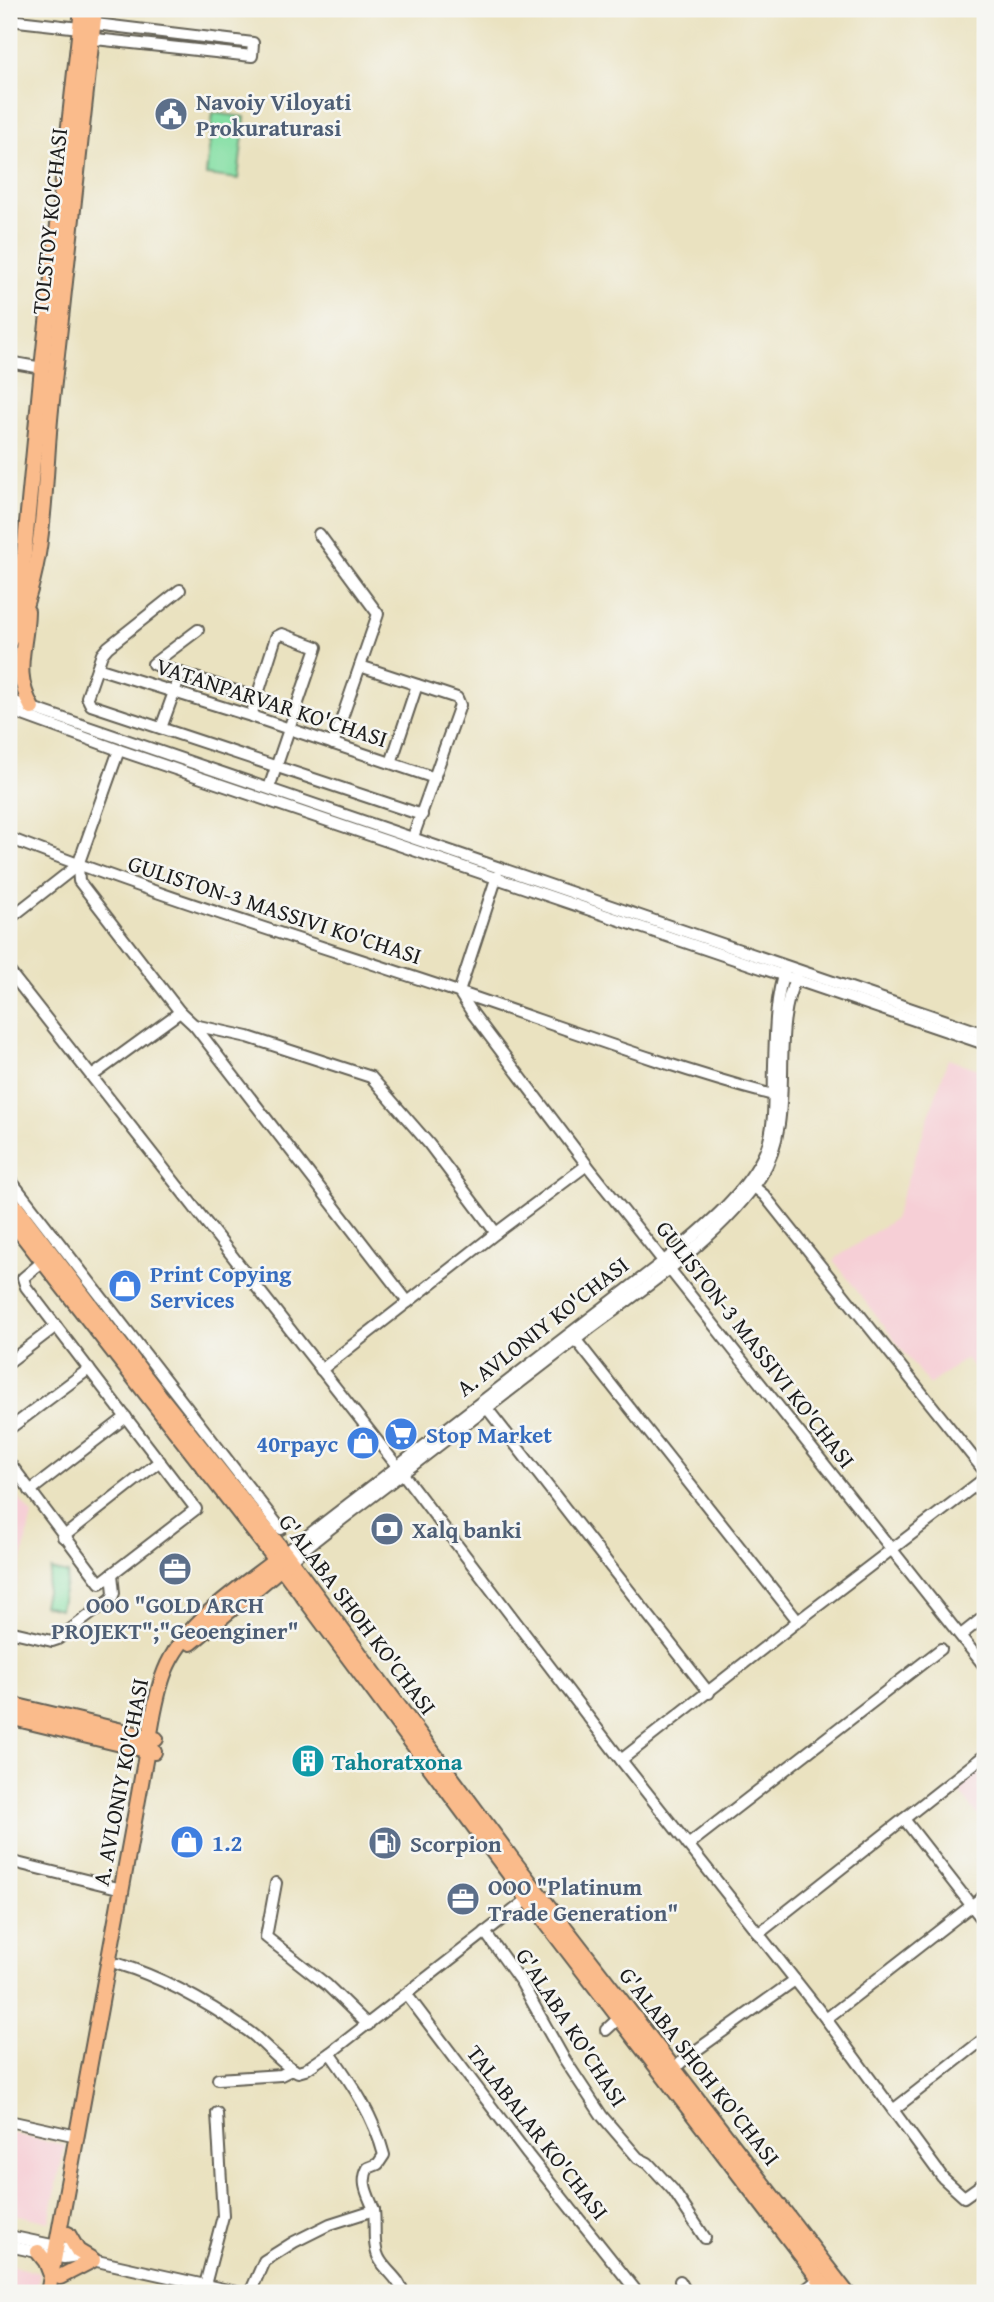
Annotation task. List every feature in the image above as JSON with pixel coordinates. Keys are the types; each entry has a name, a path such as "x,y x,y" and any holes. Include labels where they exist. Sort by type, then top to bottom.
{"main road":[{"name":"TOLSTOY KO'CHASI","path":"9,620 19,587 24,554 42,368 84,26 95,9"},
{"name":"TOLSTOY KO'CHASI","path":"9,642 27,598 38,559 84,26"},
{"path":"27,598 20,670 23,691 32,708"},
{"name":"G'ALABA SHOH KO'CHASI","path":"14,1214 42,1262 283,1561 847,2293"},
{"name":"G'ALABA SHOH KO'CHASI","path":"14,1214 160,1396 245,1493 283,1561 528,1899 830,2293"},
{"name":"A. AVLONIY KO'CHASI","path":"48,2293 64,2247 118,1964 162,1677 183,1639 199,1621 283,1561"},
{"path":"9,1704 152,1745"},
{"path":"9,1717 152,1745"},
{"name":"A. AVLONIY KO'CHASI","path":"64,2247 77,2136 122,1889 152,1745"},
{"path":"51,2238 93,2260 56,2276 39,2248 51,2238"},
{"name":"A. AVLONIY KO'CHASI","path":"56,2276 57,2293"}],"street":[{"path":"9,20 84,26 253,43 252,56 84,26"},
{"path":"9,362 42,368"},
{"path":"318,534 378,614 333,744"},
{"path":"180,590 102,654 87,697 91,705 422,815"},
{"path":"198,630 153,664 257,698"},
{"path":"251,716 276,637 282,634 317,647 265,791"},
{"path":"360,666 457,698 460,705 413,837"},
{"name":"VATANPARVAR KO'CHASI","path":"97,668 435,778"},
{"path":"161,728 181,673"},
{"path":"391,763 417,685"},
{"path":"9,700 497,876 985,1034"},
{"path":"9,710 119,750 265,791 413,837 784,971"},
{"path":"119,750 78,865 79,881 408,1302"},
{"name":"GULISTON-3 MASSIVI KO'CHASI","path":"9,838 78,865 459,992 570,1032 773,1095"},
{"path":"9,919 78,865"},
{"path":"459,992 497,876"},
{"path":"9,971 400,1470 621,1760 826,2019 943,2178 964,2197 985,2182"},
{"name":"A. AVLONIY KO'CHASI","path":"400,1470 576,1340 667,1264 737,1193 756,1169 766,1149 772,1124 775,1044 784,971"},
{"path":"797,975 985,1044"},
{"name":"A. AVLONIY KO'CHASI","path":"283,1561 667,1264 707,1236 753,1186 762,1174 777,1139 787,1007 797,975"},
{"name":"GULISTON-3 MASSIVI KO'CHASI","path":"459,992 587,1165 985,1667"},
{"path":"92,1076 180,1012"},
{"path":"194,1025 248,1037 370,1077 429,1144 496,1233"},
{"path":"321,1370 587,1165"},
{"path":"9,1178 14,1214"},
{"path":"753,1186 764,1195 985,1472"},
{"path":"9,1462 100,1583 196,1508 26,1287 23,1278 42,1262"},
{"path":"9,1362 56,1325"},
{"path":"576,1340 798,1621"},
{"path":"9,1429 89,1369"},
{"path":"486,1407 709,1693"},
{"path":"30,1491 126,1417"},
{"path":"64,1537 160,1461"},
{"path":"621,1760 985,1478"},
{"path":"245,1493 281,1529"},
{"path":"9,1631 52,1641 58,1639 113,1598 112,1574"},
{"path":"961,1635 985,1616"},
{"path":"688,1845 941,1649"},
{"path":"758,1934 985,1755"},
{"path":"904,1819 985,1923"},
{"path":"9,1861 122,1889"},
{"path":"276,1883 266,1937 327,1984 368,2025"},
{"path":"826,2019 985,1895"},
{"path":"118,1964 147,1973 189,1993 250,2032 299,2072 306,2070 368,2025 528,1899"},
{"name":"G'ALABA KO'CHASI","path":"485,1932 521,1982 563,2057 603,2116 638,2158 648,2163 673,2190 705,2238"},
{"path":"674,2069 795,1980"},
{"name":"TALABALAR KO'CHASI","path":"407,1995 528,2155 638,2293"},
{"path":"606,2029 619,2018"},
{"path":"893,2109 985,2038"},
{"path":"330,2053 366,2106 382,2145 384,2155 378,2164 368,2168 363,2183 374,2210 377,2231 374,2246 380,2261 401,2286 403,2293"},
{"path":"218,2079 281,2075 293,2069"},
{"path":"205,2285 223,2216 217,2113"},
{"path":"9,2121 77,2136"},
{"path":"250,2293 264,2261 330,2224 374,2210"},
{"path":"9,2236 39,2248"},
{"path":"9,2246 64,2247 93,2260 241,2293"},
{"path":"801,2293 819,2279"},
{"path":"680,2281 687,2293"}],"shaded area":[{"path":"948,1059 985,1071 985,1383 966,1358 929,1385 835,1262 836,1258 894,1219"},
{"path":"9,1486 32,1515 9,1617"},
{"path":"985,1767 985,1824 957,1789"},
{"path":"9,2133 65,2145 49,2222 9,2213"},
{"path":"9,2265 40,2273 36,2293 9,2293"}],"green space":[{"path":"213,113 245,117 238,179 206,175"},
{"path":"51,1570 68,1574 60,1609 43,1605"}],"place":[{"name":"Navoiy Viloyati Prokuraturasi","path":"171,114"},
{"name":"Print Copying Services","path":"125,1286"},
{"name":"Stop Market","path":"401,1434"},
{"name":"40граус","path":"363,1443"},
{"name":"Xalq banki","path":"387,1529"},
{"name":"ООО \"GOLD ARCH PROJEKT\";\"Geoenginer\"","path":"175,1569"},
{"name":"Tahoratxona","path":"308,1761"},
{"name":"1.2","path":"187,1842"},
{"name":"Scorpion","path":"385,1843"},
{"name":"OOO \"Platinum Trade Generation\"","path":"463,1899"}]}
